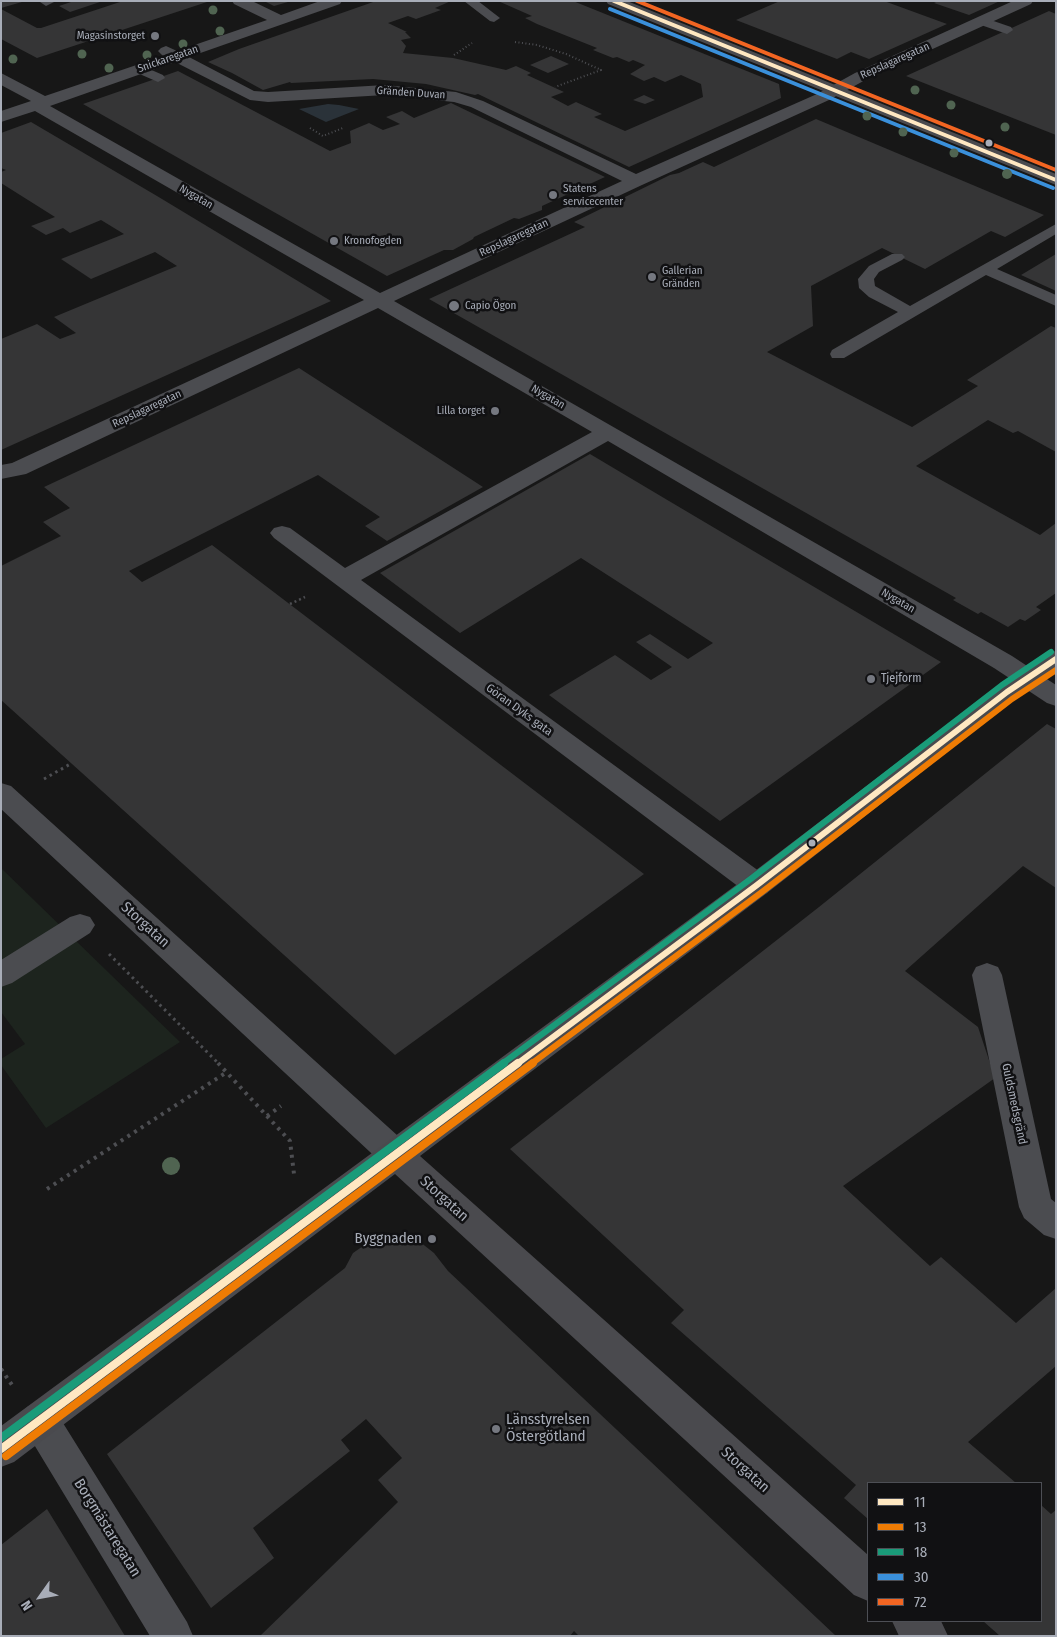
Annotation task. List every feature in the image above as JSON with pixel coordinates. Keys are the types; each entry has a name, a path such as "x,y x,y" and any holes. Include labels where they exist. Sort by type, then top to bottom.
{"main road":[{"path":"613,1 1056,180"},
{"path":"648,1 1056,164"},
{"path":"1,1449 757,885 1027,678 1056,659"},
{"name":"Storgatan","path":"396,1155 867,1580"},
{"path":"913,1622 928,1636"}],"street":[{"path":"239,1 280,20"},
{"name":"Snickaregatan","path":"1,117 140,69 171,54 335,1"},
{"name":"Repslagaregatan","path":"1,472 18,469 1026,1"},
{"name":"Gränden Duvan","path":"171,54 250,95 275,97 385,90 456,97 477,104 636,181"},
{"name":"Nygatan","path":"1,78 40,103 379,302 608,432 1003,662 1056,697"},
{"path":"344,579 608,432"},
{"name":"Göran Dyks gata","path":"282,533 757,885"},
{"name":"Storgatan","path":"1,793 396,1155"},
{"path":"1,975 80,924"},
{"name":"Guldsmedsgränd","path":"987,975 1036,1207 1056,1224"},
{"name":"Borgmästaregatan","path":"40,1420 173,1636"}],"lane":[{"path":"470,1 494,18"},
{"path":"982,21 1007,30"},
{"path":"140,69 158,78"},
{"path":"838,354 1056,228"},
{"path":"897,257 874,269 866,279 868,288 874,294 910,312"},
{"path":"985,269 1055,301"}],"path":[{"path":"508,41 544,47 566,54 601,70 555,88"},
{"path":"454,55 471,43 481,42"},
{"path":"80,924 227,1072 290,1141 295,1183 320,1210"},
{"path":"47,1189 227,1072"},
{"path":"1,1369 14,1388"}],"shaded area":[{"path":"328,104 359,109 326,122 299,109"},
{"path":"1,868 180,1042 46,1128 1,1065 1,1059 25,1044 1,1012"}],"building":[{"path":"1,1 22,1 22,2 1,8"},
{"path":"74,1 100,2 70,12 59,6"},
{"path":"123,1 207,2 37,58 1,39 1,9 37,28 41,28"},
{"path":"264,1 288,1 288,2 274,6"},
{"path":"376,1 451,1 435,8 441,10 416,19 408,16 388,23 407,32 405,32 411,38 401,40 406,46 403,53 453,58 506,70 516,66 531,73 527,75 564,92 551,97 568,106 576,102 602,114 594,117 625,131 703,97 701,84 681,75 665,82 654,77 644,81 630,74 645,65 633,60 629,62 617,57 613,58 593,50 597,48 537,24 525,18 532,16 498,1 573,1 779,84 781,98 629,167 478,94 475,95 426,84 373,79 290,82 263,90 208,62 239,49"},
{"path":"780,1 884,1 947,24 869,59 851,52 837,59 736,20"},
{"path":"938,1 1000,1 969,15 934,3"},
{"path":"1049,11 1056,14 1056,135 906,76"},
{"path":"551,56 569,64 548,73 530,65"},
{"path":"178,71 330,151 351,143 350,131 369,123 383,130 400,124 386,117 402,111 414,118 451,103 605,177 542,206 542,210 519,219 514,218 474,237 453,250 444,250 387,276 83,104"},
{"path":"644,95 655,100 645,104 633,100"},
{"name":"Gallerian Gränden","path":"816,119 1044,215 1005,237 991,231 925,269 882,248 811,286 813,326 767,352 912,427 978,386 967,380 1051,326 1056,328 1056,452 1018,431 1013,433 988,420 916,466 1040,535 1056,523 1056,593 1036,607 1041,610 1025,621 1020,619 1008,627 981,612 978,614 953,600 956,598 429,299 585,227 574,222 670,175 703,162 714,167"},
{"path":"31,122 331,301 1,450 1,339 37,324 60,339 76,333 54,317 177,266 155,252 91,279 61,259 124,234 101,220 70,233 63,228 46,235 31,226 55,217 1,183 1,172 6,170 1,168 1,133"},
{"path":"1056,254 1056,291 1021,275"},
{"path":"299,368 483,487 387,541 365,526 380,517 318,475 129,571 142,582 212,545 644,874 395,1055 1,700 1,566 61,536 43,522 70,508 44,487"},
{"path":"590,454 941,662 720,821 549,695 615,655 651,680 672,667 636,642 650,634 688,659 713,643 581,558 460,633 380,573"},
{"path":"1047,724 1056,729 1056,888 1023,866 905,971 978,1027 995,1078 843,1186 930,1266 941,1257 1016,1323 1056,1288 1056,1366 968,1442 1015,1482 867,1482 867,1518 844,1498 856,1485 671,1323 684,1310 510,1149 819,907"},
{"name":"Länsstyrelsen Östergötland","path":"402,1236 420,1242 434,1253 448,1271 836,1636 579,1636 574,1631 570,1636 260,1636 398,1502 378,1480 402,1458 366,1419 341,1440 350,1451 253,1528 274,1558 211,1608 107,1454 345,1268 353,1253 366,1244 382,1238"},
{"path":"1042,1506 1051,1514 1056,1510 1056,1636 1000,1636 984,1622 1042,1622"},
{"path":"47,1509 125,1636 1,1636 1,1545"}],"transit line":[{"name":"11","path":"614,1 1056,180"},
{"name":"72","path":"637,1 1056,170"},
{"name":"30","path":"610,9 1053,188"},
{"name":"18","path":"1,1438 752,878 1002,685 1051,652"},
{"name":"11","path":"1,1449 757,885 1007,692 1056,659"},
{"name":"13","path":"6,1456 762,892 1012,699 1056,670"}],"place":[{"name":"Magasinstorget","path":"155,36"},
{"name":"Statens servicecenter","path":"553,195"},
{"name":"Kronofogden","path":"334,241"},
{"name":"Gallerian Gränden","path":"652,277"},
{"name":"Capio Ögon","path":"454,306"},
{"name":"Lilla torget","path":"495,411"},
{"name":"Tjejform","path":"871,679"},
{"name":"Byggnaden","path":"432,1239"},
{"name":"Länsstyrelsen Östergötland","path":"496,1429"}]}
